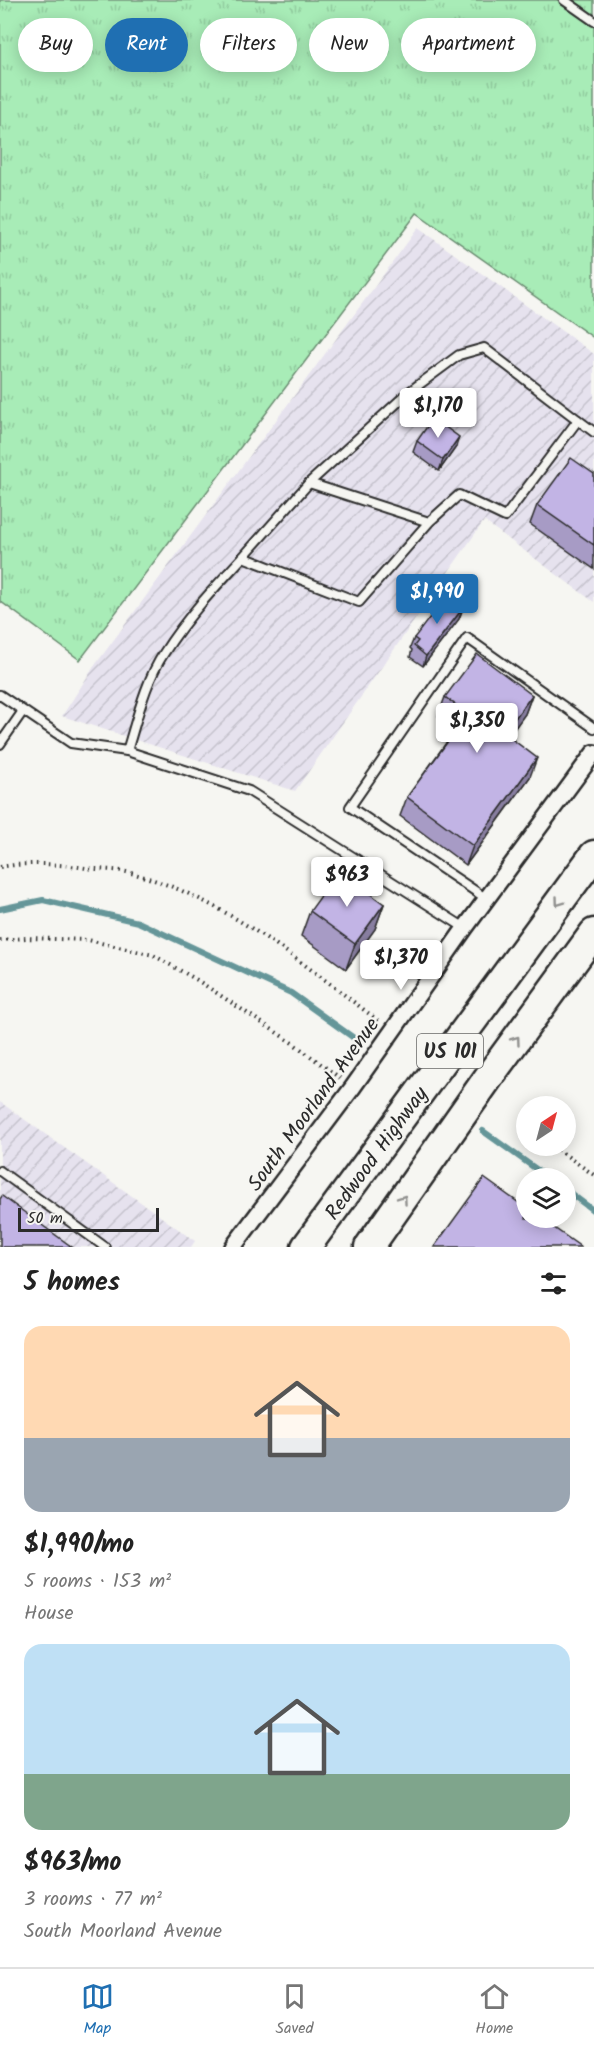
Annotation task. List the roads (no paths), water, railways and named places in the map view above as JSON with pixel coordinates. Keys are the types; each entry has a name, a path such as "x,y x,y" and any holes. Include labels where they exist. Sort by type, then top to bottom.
{"highway":[{"name":"Redwood Highway","path":"306,1247 594,855"},
{"name":"US 101","path":"369,1247 594,933"}],"street":[{"name":"South Moorland Avenue","path":"233,1247 353,1087 465,928 594,753"}],"lane":[{"path":"564,0 594,21"},
{"path":"126,751 146,692 163,654 209,592 309,483 409,392 459,355 484,348 594,432"},
{"path":"243,557 359,602 429,522 459,495 505,517 578,420"},
{"path":"309,483 429,522"},
{"path":"487,899 350,807 466,638 594,728"},
{"path":"0,695 71,742 126,751 249,791 465,928"},
{"path":"0,744 23,711"},
{"path":"0,1171 105,1247"}],"waterway":[{"path":"0,909 43,900 138,922 291,993 358,1041"},
{"path":"483,1131 535,1168"},
{"path":"576,1198 594,1211"}]}
